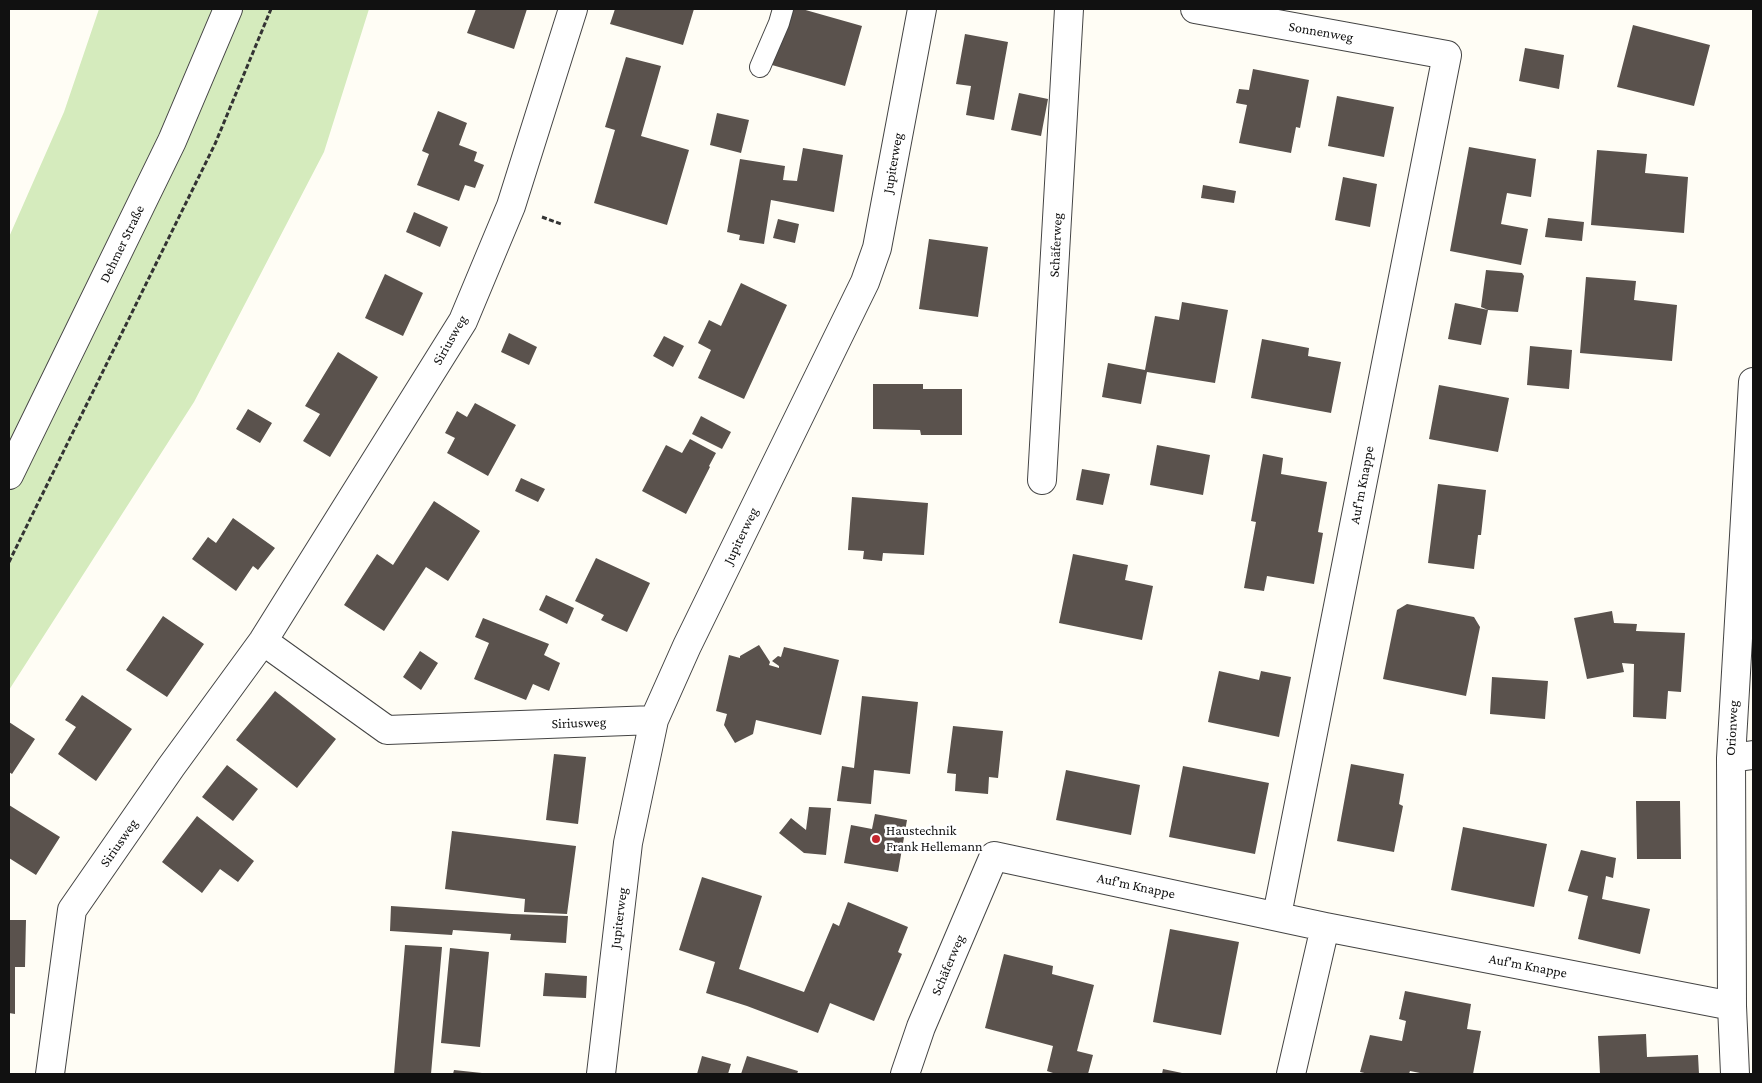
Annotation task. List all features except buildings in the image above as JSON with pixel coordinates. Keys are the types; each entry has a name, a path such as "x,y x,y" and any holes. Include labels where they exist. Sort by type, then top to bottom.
{"street":[{"name":"Dehmer Straße","path":"9,475 172,141 228,9"},
{"name":"Siriusweg","path":"50,1074 72,910 171,767 263,641 463,321 511,206 573,9"},
{"name":"Jupiterweg","path":"601,1074 628,843 654,720 687,646 865,282 878,248 921,9"},
{"name":"Schäferweg","path":"1042,480 1069,9"},
{"name":"Sonnenweg","path":"1195,9 1447,55"},
{"name":"Auf'm Knappe","path":"1277,916 1447,55"},
{"name":"Orionweg","path":"1735,1074 1732,1006 1742,757 1753,382"},
{"name":"Siriusweg","path":"263,641 387,730 654,720"},
{"name":"Schäferweg","path":"905,1074 922,1027 994,856"},
{"name":"Auf'm Knappe","path":"994,856 1325,927 1732,1006"},
{"path":"1291,1074 1325,927"}],"lane":[{"path":"760,67 783,9"}],"path":[{"path":"9,562 215,144 271,9"}],"green space":[{"path":"99,9 369,9 324,152 194,402 9,690 9,237 64,112"}],"place":[{"name":"Haustechnik Frank Hellemann","path":"876,839"}]}
